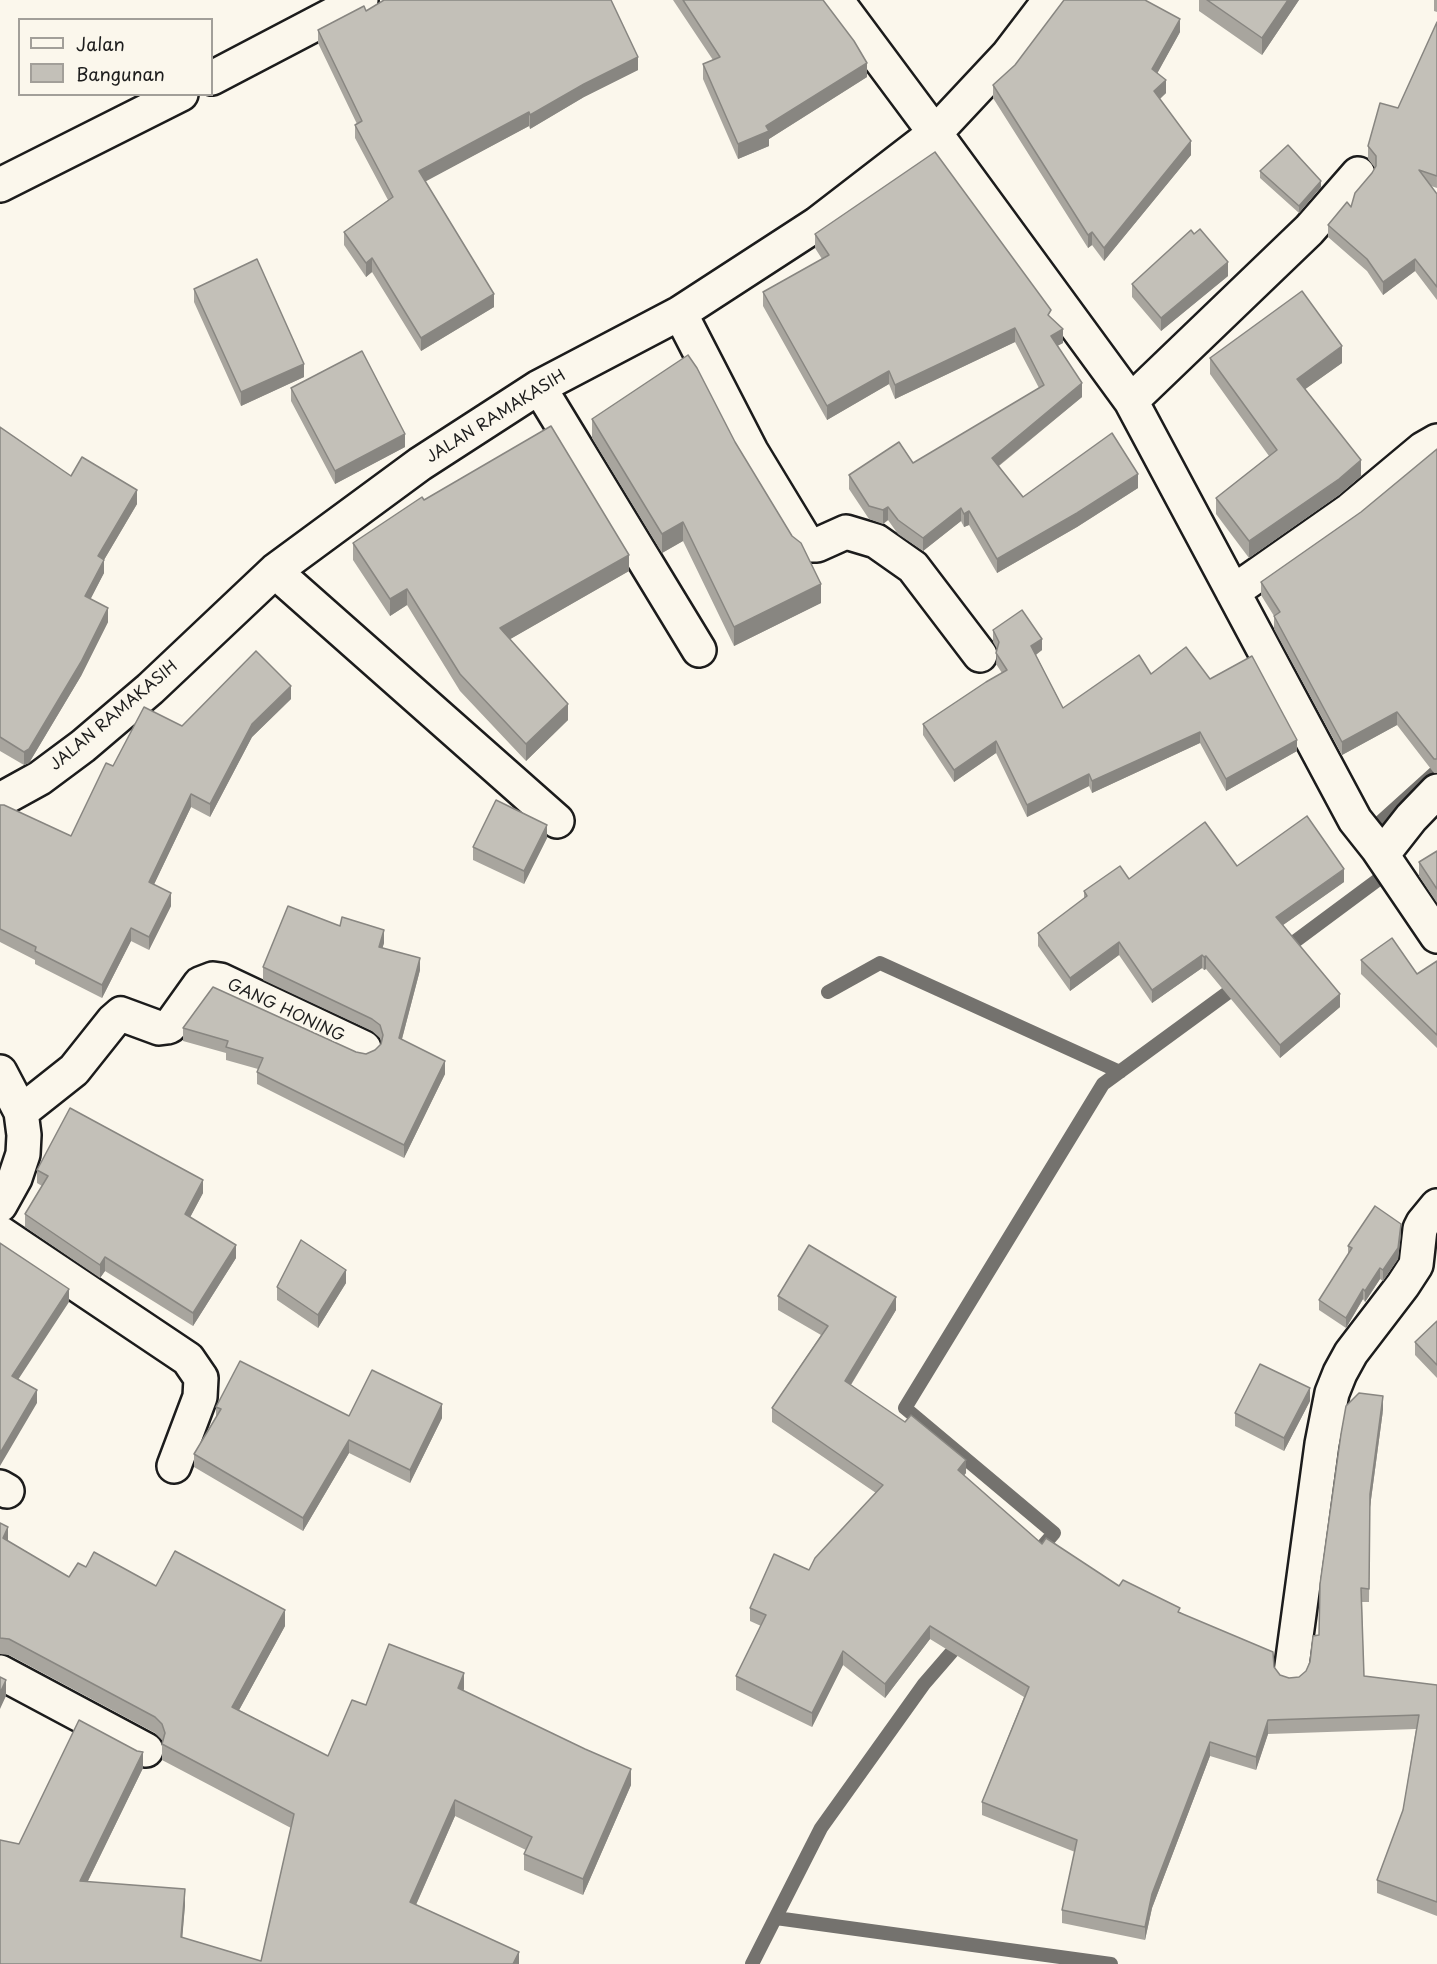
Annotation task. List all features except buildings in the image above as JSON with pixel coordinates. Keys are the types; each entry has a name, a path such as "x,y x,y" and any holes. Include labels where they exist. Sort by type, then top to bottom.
{"street":[{"path":"213,77 327,8 361,0"},
{"path":"836,0 1131,401 1355,820 1380,852 1437,936"},
{"name":"JALAN RAMAKASIH","path":"0,800 40,778 83,746 150,689 276,570 420,464 539,387 680,313 817,224 935,133 1008,55 1050,0"},
{"path":"0,185 177,96"},
{"path":"1131,401 1309,230 1358,174"},
{"path":"680,313 751,451 808,545 818,545 846,532 876,541 913,567 980,655"},
{"path":"539,387 699,650"},
{"path":"1233,592 1350,510 1423,449 1437,441"},
{"path":"276,570 557,821"},
{"path":"1380,852 1437,791"},
{"name":"GANG HONING","path":"21,1112 74,1070 121,1014 159,1028 170,1026 200,984 213,979 220,980 364,1047"},
{"path":"0,1072 21,1112 24,1135 23,1154 15,1178 0,1205"},
{"path":"1291,1673 1322,1444 1332,1392 1351,1353 1416,1265 1422,1223 1437,1206"},
{"path":"0,1233 188,1359 201,1378 200,1396 174,1466"},
{"path":"0,1672 146,1750"}],"waterway":[{"path":"1365,836 1437,771"},
{"path":"1282,951 1383,876 1377,867"},
{"path":"828,992 880,963 1120,1072"},
{"path":"1036,1554 1054,1533 905,1408 1103,1084 1241,983"},
{"path":"752,1964 821,1828 924,1684 963,1639"},
{"path":"776,1918 1111,1964"}]}
